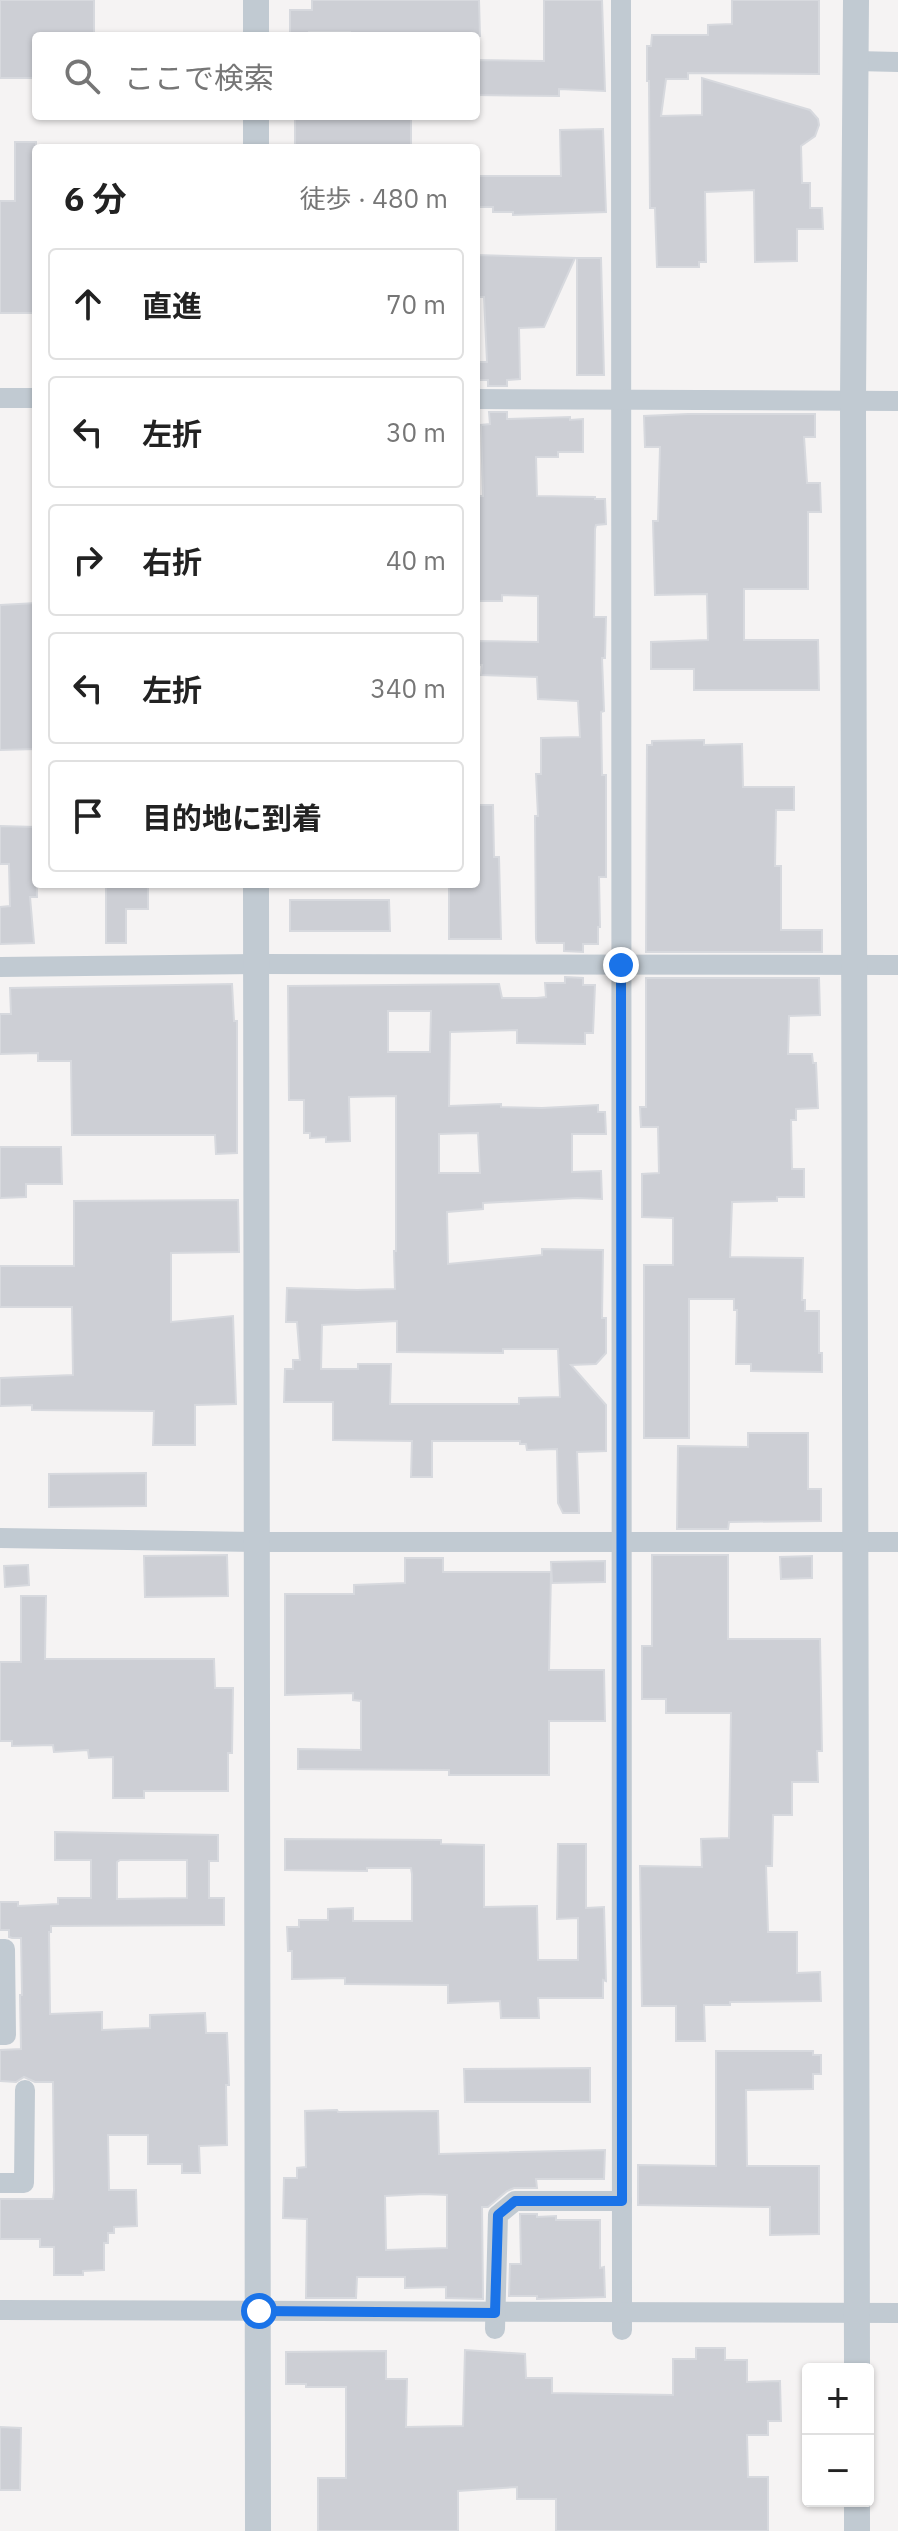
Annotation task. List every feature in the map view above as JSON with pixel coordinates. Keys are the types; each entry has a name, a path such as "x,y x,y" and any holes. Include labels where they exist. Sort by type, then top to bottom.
{"street":[{"path":"256,0 256,32"},
{"path":"621,0 622,2322"},
{"path":"856,0 853,400 857,2363"},
{"path":"856,61 898,62"},
{"path":"256,120 256,144"},
{"path":"0,398 32,398"},
{"path":"480,399 898,401"},
{"path":"256,888 258,2531"},
{"path":"0,967 256,964 898,965"},
{"path":"0,1538 255,1542 898,1542"},
{"path":"0,1949 5,1949 6,2021 6,2035 0,2035"},
{"path":"0,2183 24,2183 25,2090"},
{"path":"495,2321 498,2215 515,2201 622,2201"},
{"path":"0,2310 259,2311 495,2321 622,2322 898,2313"},
{"path":"857,2507 857,2531"}],"building":[{"path":"0,0 94,0 94,32 32,32 32,78 0,78"},
{"path":"312,0 479,0 480,32 290,32 290,10 312,10"},
{"path":"544,0 602,0 605,91 559,89 559,96 480,95 480,60 544,61"},
{"path":"732,0 819,0 819,74 688,73 688,79 666,79 661,116 702,115 702,78 810,110 819,125 815,136 801,146 802,183 810,183 810,208 822,208 823,229 797,229 797,261 755,262 754,190 705,192 706,262 699,262 699,267 657,267 655,208 650,208 647,46 651,46 652,35 708,35 708,25 732,24"},
{"path":"295,120 411,120 411,144 295,144"},
{"path":"603,129 606,212 513,215 513,212 493,212 493,207 480,207 480,176 561,176 560,130"},
{"path":"15,142 36,142 32,144 32,313 0,313 0,201 15,201"},
{"path":"480,255 575,258 544,327 519,328 520,379 507,380 507,386 488,386 488,380 480,380 480,362 487,362 484,297 480,297"},
{"path":"577,258 601,258 604,375 577,375"},
{"path":"489,412 507,412 507,419 583,419 583,452 558,452 558,457 536,457 537,496 605,499 606,524 596,525 595,529 594,617 606,617 605,658 602,658 604,711 601,712 602,775 606,775 606,877 599,877 598,944 583,944 583,952 564,951 564,943 537,943 536,939 536,774 541,774 541,738 580,737 578,701 538,699 537,677 481,675 480,641 538,642 538,596 502,595 502,601 480,601 480,496 483,496 481,425 490,424"},
{"path":"815,414 815,437 804,437 807,483 820,483 821,512 808,512 808,589 744,589 744,640 818,640 819,690 694,690 694,669 651,669 651,642 708,640 707,594 655,595 653,521 658,521 660,447 645,447 644,416"},
{"path":"32,603 32,749 0,750 0,605"},
{"path":"704,740 704,745 742,744 743,787 794,787 794,810 776,810 775,866 781,866 781,930 822,930 822,952 646,952 647,745 652,745 652,741"},
{"path":"480,805 493,805 494,857 499,857 501,939 449,939 449,888 480,888"},
{"path":"0,826 32,827 32,888 37,888 37,897 30,897 34,943 0,944 0,907 10,906 9,864 0,864"},
{"path":"106,888 148,888 148,909 126,909 126,943 106,943"},
{"path":"290,900 389,900 390,931 290,931"},
{"path":"565,977 583,978 583,985 595,985 593,1033 585,1033 585,1044 517,1043 517,1030 450,1032 449,1106 501,1104 501,1107 542,1108 598,1105 598,1112 605,1112 606,1134 572,1134 572,1172 601,1171 602,1199 483,1203 483,1209 447,1212 448,1264 542,1255 542,1249 603,1250 602,1318 606,1318 606,1353 596,1364 571,1365 606,1405 606,1451 577,1452 579,1513 563,1513 558,1503 557,1449 527,1450 526,1444 520,1444 520,1441 432,1441 432,1477 411,1477 412,1441 333,1440 333,1402 284,1402 285,1369 293,1369 293,1360 300,1360 297,1322 286,1322 287,1288 395,1289 396,1251 396,1096 349,1097 350,1141 326,1142 326,1137 310,1138 310,1133 304,1133 304,1100 289,1100 288,986 499,984 502,998 537,998 546,997 545,983 565,983","holes":["388,1011 431,1011 430,1052 388,1052","478,1133 480,1173 439,1173 439,1134","397,1321 397,1352 503,1353 503,1349 558,1349 560,1397 519,1398 519,1404 390,1404 391,1364 358,1364 358,1369 321,1369 322,1325"]},
{"path":"646,978 819,978 820,1015 789,1016 788,1054 812,1054 813,1063 816,1063 818,1108 796,1109 796,1120 791,1120 792,1169 804,1169 804,1197 732,1202 730,1257 803,1258 802,1300 805,1300 805,1311 819,1311 822,1372 751,1371 751,1364 736,1364 737,1310 734,1310 734,1299 689,1299 689,1438 644,1438 644,1265 673,1265 673,1218 642,1217 642,1174 659,1173 658,1127 641,1127 640,1107 646,1107"},
{"path":"232,984 234,1021 237,1021 237,1153 216,1154 215,1135 72,1135 71,1061 38,1061 38,1053 0,1054 0,1014 11,1014 10,988"},
{"path":"0,1147 61,1147 62,1184 26,1184 26,1197 0,1198"},
{"path":"238,1200 239,1252 171,1253 171,1322 233,1316 236,1404 195,1405 195,1445 153,1445 154,1411 32,1410 32,1405 0,1406 0,1378 73,1375 72,1307 0,1307 0,1266 74,1266 74,1201"},
{"path":"748,1433 808,1433 808,1489 821,1489 821,1521 729,1522 728,1529 677,1529 678,1446 748,1447"},
{"path":"146,1473 146,1506 49,1507 49,1474"},
{"path":"227,1555 228,1596 145,1597 144,1556"},
{"path":"652,1555 728,1555 728,1639 820,1639 822,1751 817,1751 818,1782 792,1782 792,1815 773,1815 772,1866 766,1866 768,1932 797,1932 797,1973 820,1972 821,2001 704,2005 705,2041 676,2041 676,2006 642,2006 640,1866 702,1867 701,1839 729,1838 731,1713 666,1713 666,1699 642,1699 642,1646 652,1646"},
{"path":"812,1556 812,1578 781,1579 780,1557"},
{"path":"405,1558 443,1558 443,1572 551,1572 549,1670 604,1670 605,1721 549,1721 549,1775 449,1775 449,1770 298,1769 298,1749 361,1750 361,1701 353,1700 353,1693 285,1695 285,1594 354,1594 354,1585 405,1583"},
{"path":"605,1561 605,1582 552,1583 551,1562"},
{"path":"28,1565 29,1585 5,1587 4,1566"},
{"path":"21,1596 46,1596 45,1659 214,1659 215,1688 233,1688 228,1791 144,1791 144,1798 113,1798 113,1757 89,1758 88,1750 54,1752 53,1745 12,1746 12,1741 0,1741 0,1662 21,1662"},
{"path":"55,1832 218,1835 218,1861 209,1861 209,1898 224,1898 224,1925 51,1926 50,2014 102,2012 102,2030 150,2028 150,2015 205,2013 206,2033 227,2033 227,2145 199,2146 200,2173 182,2173 182,2164 148,2164 148,2135 108,2135 109,2190 136,2190 137,2226 114,2227 114,2233 108,2233 108,2243 104,2243 104,2270 83,2271 83,2275 54,2275 54,2247 40,2247 40,2239 0,2239 0,2199 53,2199 54,2191 53,2082 35,2082 24,2077 16,2082 0,2081 0,2050 21,2049 22,1995 21,1938 9,1937 9,1930 0,1930 0,1902 18,1902 18,1906 58,1904 58,1898 91,1898 91,1860 55,1860","holes":["120,1860 187,1860 187,1898 117,1899 117,1862"]},
{"path":"285,1839 441,1840 441,1844 484,1845 484,1907 537,1906 538,1960 578,1960 578,1918 557,1919 558,1844 586,1844 586,1908 604,1907 606,1981 603,1980 603,1998 538,1998 539,2018 501,2018 500,2001 448,2003 448,1985 345,1984 345,1978 292,1979 292,1951 288,1951 287,1927 299,1927 299,1920 328,1920 328,1909 353,1908 353,1921 412,1921 412,1874 411,1868 285,1870"},
{"path":"716,2051 813,2051 813,2055 821,2055 821,2074 813,2074 813,2089 746,2090 747,2166 819,2166 819,2234 770,2235 770,2207 638,2205 638,2165 716,2166"},
{"path":"590,2068 590,2102 465,2102 464,2069"},
{"path":"305,2111 438,2111 439,2154 605,2150 604,2179 536,2179 537,2188 514,2188 488,2207 482,2207 483,2299 446,2298 446,2287 405,2288 405,2277 357,2277 356,2298 306,2298 307,2219 283,2218 284,2178 297,2178 297,2168 306,2167","holes":["447,2195 447,2248 386,2250 385,2196"]},
{"path":"520,2214 556,2216 556,2220 600,2220 600,2268 604,2267 605,2297 537,2299 537,2296 509,2296 510,2264 521,2264"},
{"path":"696,2348 725,2348 725,2360 747,2360 747,2382 780,2381 781,2421 768,2421 768,2435 747,2435 748,2477 768,2477 768,2531 556,2531 556,2499 517,2499 517,2487 458,2491 458,2531 318,2531 318,2478 346,2478 346,2387 286,2384 286,2352 386,2351 386,2379 407,2379 406,2427 463,2426 465,2350 525,2354 526,2378 552,2378 552,2393 673,2395 673,2359 696,2359"},
{"path":"0,2427 21,2428 20,2490 0,2490"}],"route":[{"path":"259,2311 495,2313 498,2215 515,2201 622,2201 621,965"}]}
